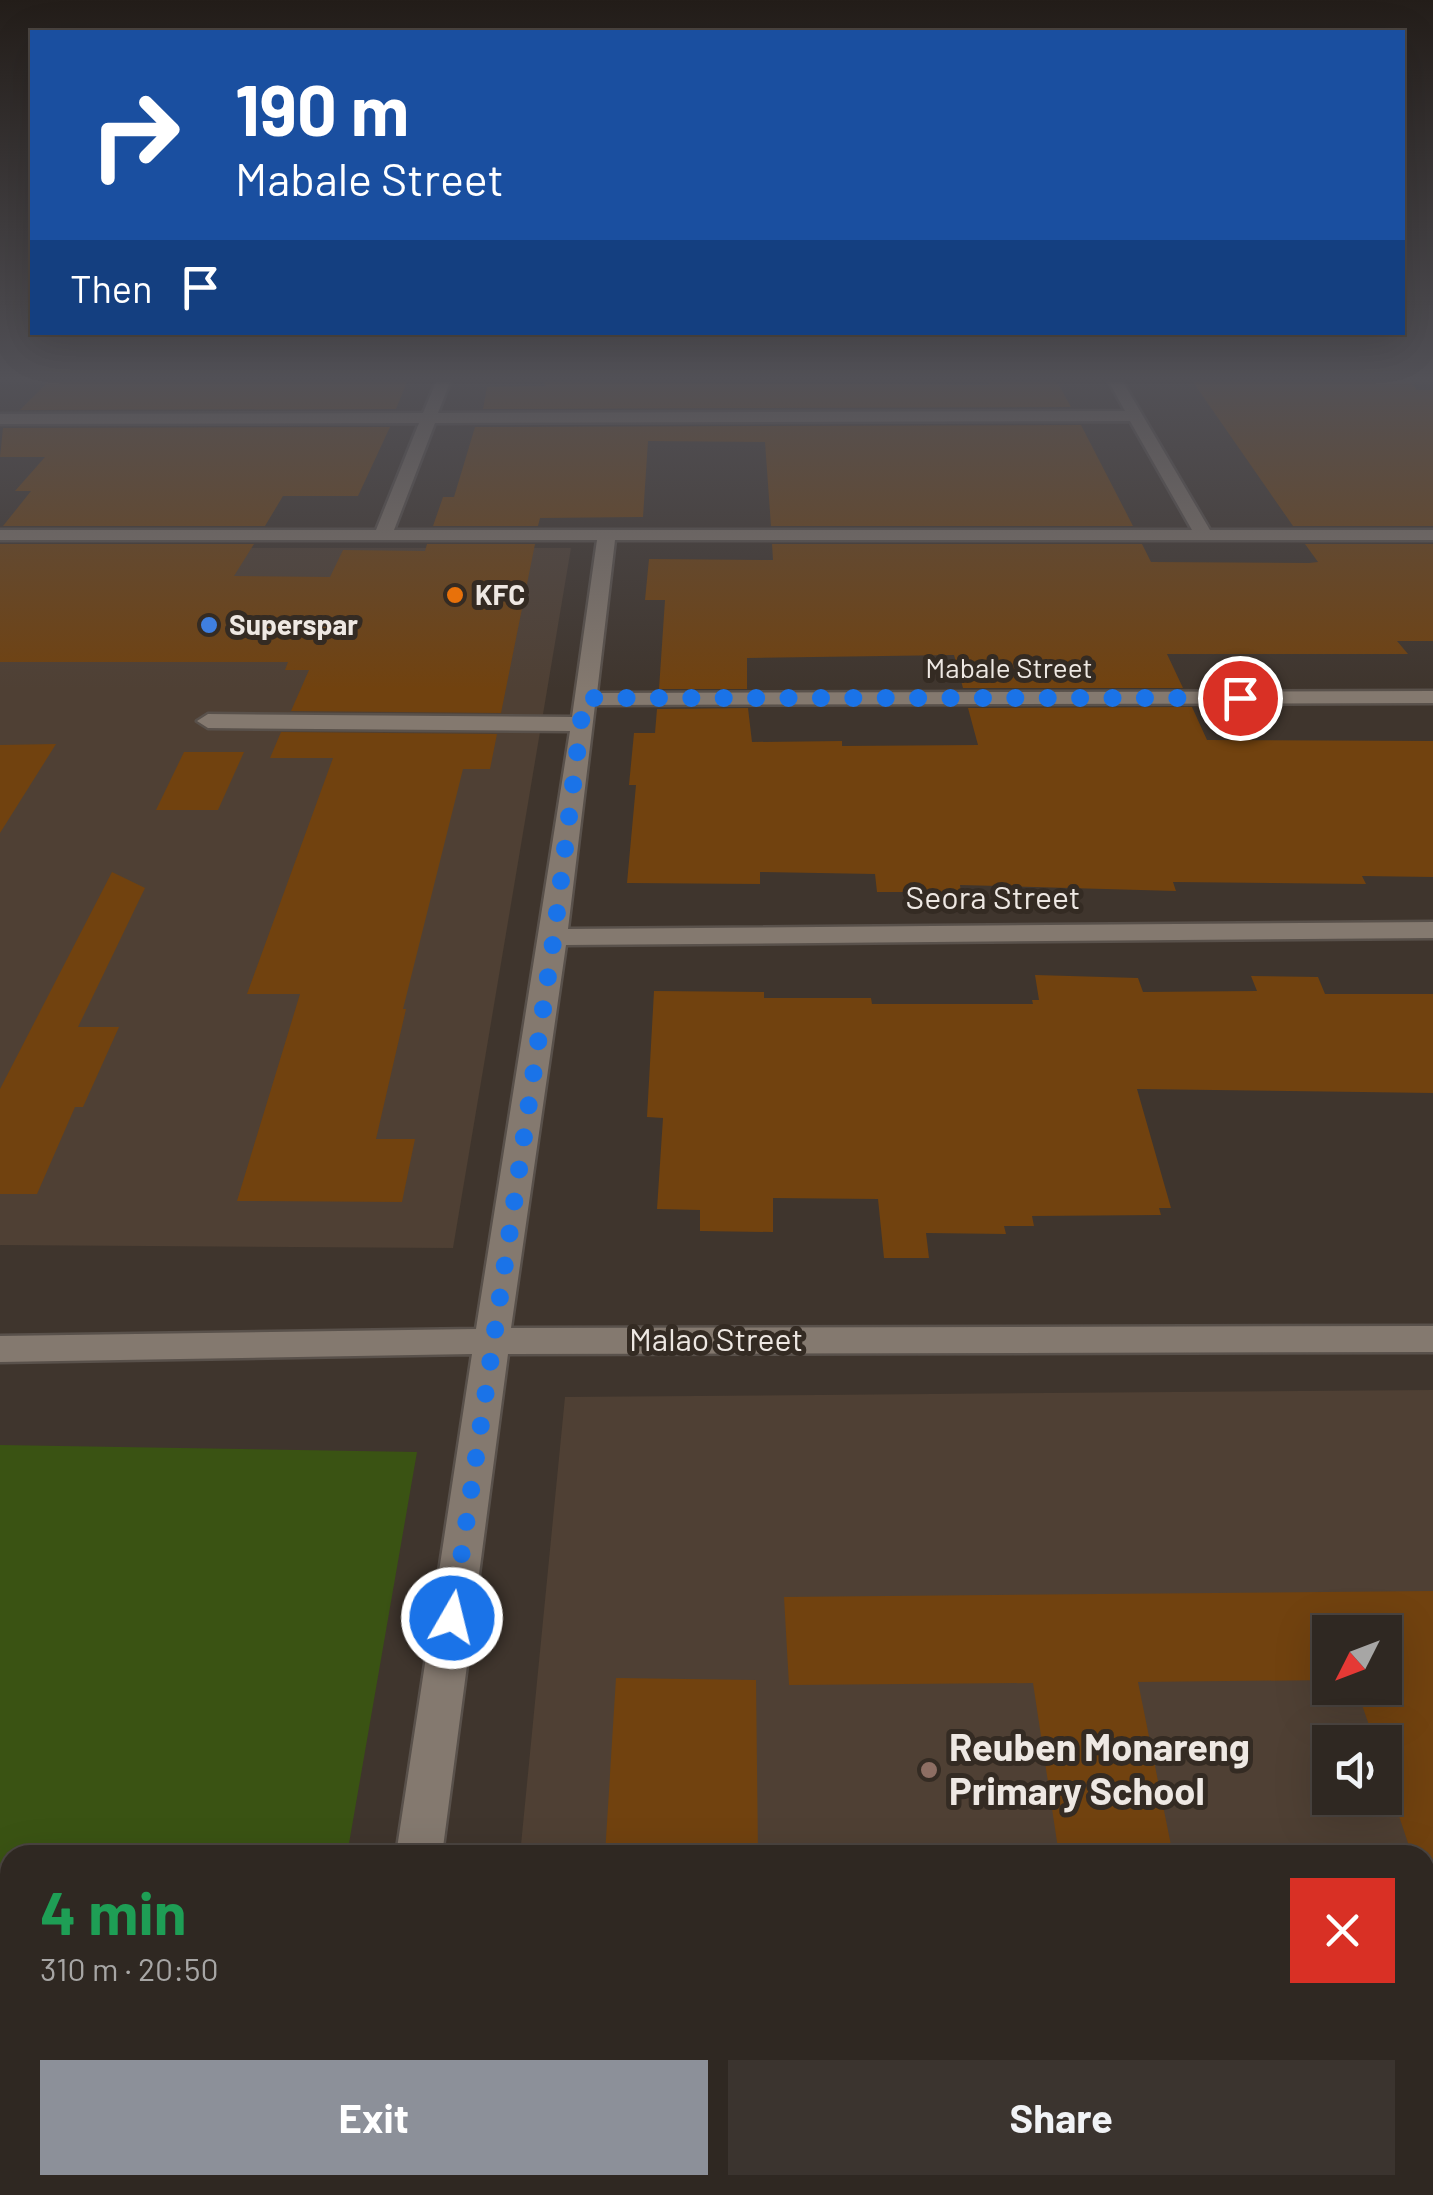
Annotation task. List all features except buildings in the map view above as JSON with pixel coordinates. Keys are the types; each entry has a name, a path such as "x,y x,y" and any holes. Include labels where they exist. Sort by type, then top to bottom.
{"street":[{"path":"383,534 402,484"},
{"path":"1174,484 1204,535"},
{"path":"420,1845 554,936 606,535"},
{"path":"0,536 1433,535"},
{"name":"Mabale Street","path":"208,721 1433,698"},
{"name":"Seora Street","path":"554,936 1433,930"},
{"name":"Malao Street","path":"0,1349 492,1341 1433,1339"}],"shaded area":[{"path":"0,548 571,548 453,1248 0,1245"},
{"name":"Reuben Monareng Primary School","path":"1433,1390 1433,1845 521,1845 565,1397"}],"green space":[{"path":"0,1445 417,1452 349,1845 0,1845"}],"place":[{"name":"KFC","path":"455,595"},
{"name":"Superspar","path":"209,625"},
{"name":"Reuben Monareng Primary School","path":"929,1770"}],"route":[{"path":"452,1618 554,936 584,698 1240,698"}]}
